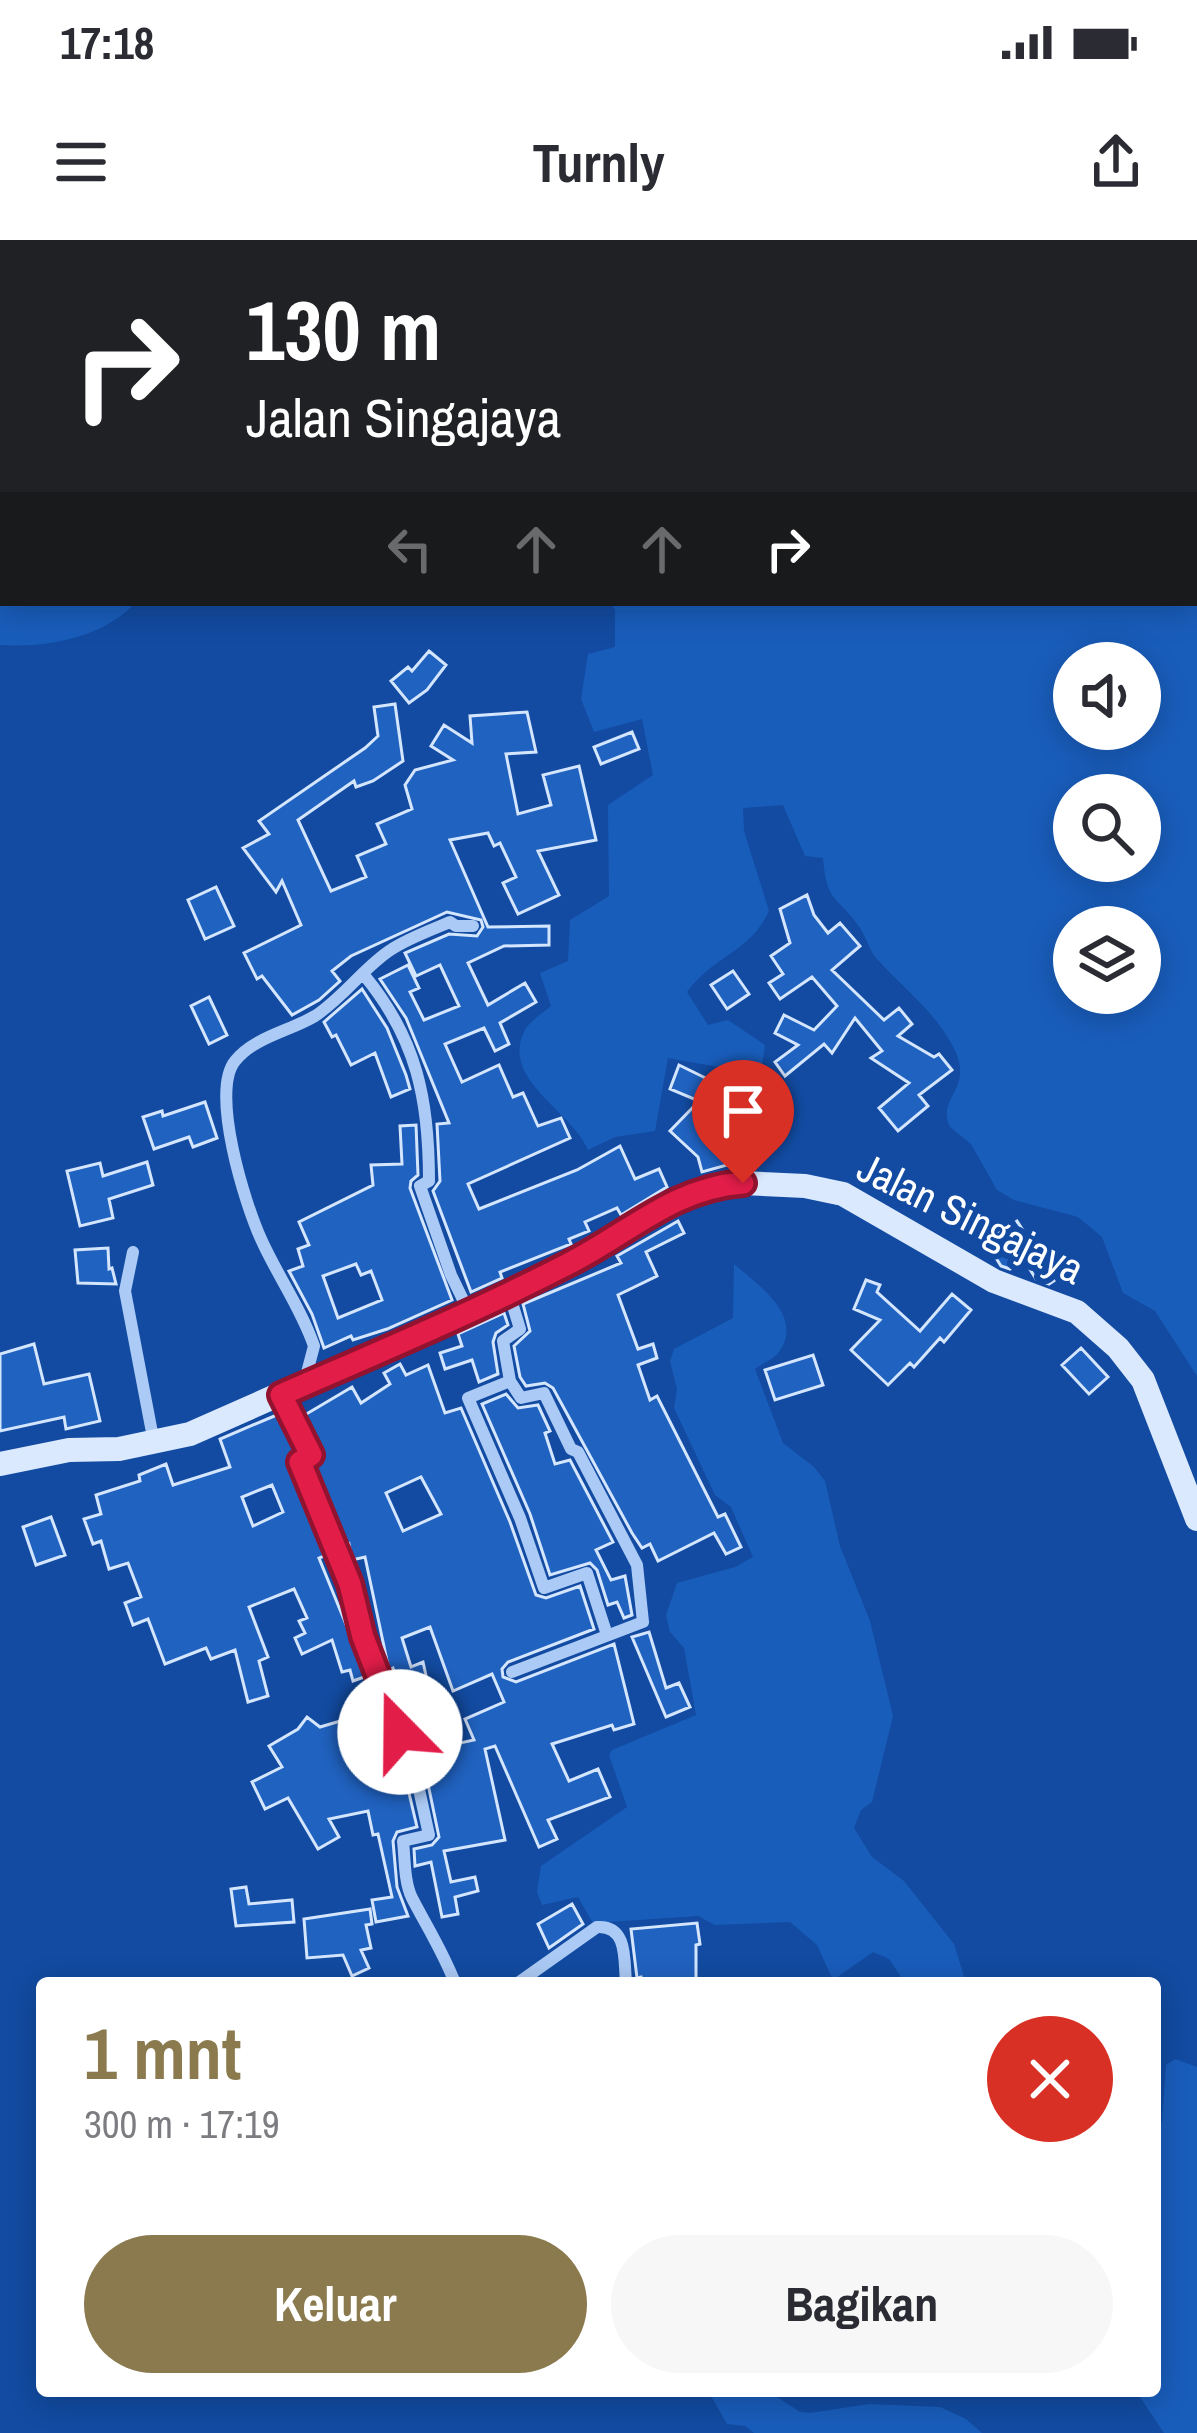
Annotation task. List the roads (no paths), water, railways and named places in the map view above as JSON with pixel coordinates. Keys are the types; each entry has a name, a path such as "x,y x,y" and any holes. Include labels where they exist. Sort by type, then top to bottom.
{"street":[{"path":"453,1977 410,1894 403,1840 429,1835 422,1790 363,1637 350,1584 300,1462 311,1455 292,1390 314,1346 260,1237 237,1166 226,1106 229,1072 242,1054 317,1015 389,950 448,922 473,926"},
{"path":"364,975 402,1031 424,1091 430,1181 420,1186 468,1310"},
{"name":"Jalan Singajaya","path":"0,1464 69,1450 154,1444 190,1434 573,1262 683,1196 710,1186 806,1186 843,1194 994,1281 1077,1312 1118,1348 1143,1380 1197,1519"},
{"path":"133,1252 124,1291 154,1444"},
{"path":"508,1293 520,1329 503,1341 510,1382 521,1398 544,1393 571,1449 578,1452 637,1565 643,1622 512,1672"},
{"path":"510,1382 468,1398 520,1518 544,1588 586,1573 607,1635"},
{"path":"526,1977 597,1927 608,1926 623,1945 626,1977"}]}
